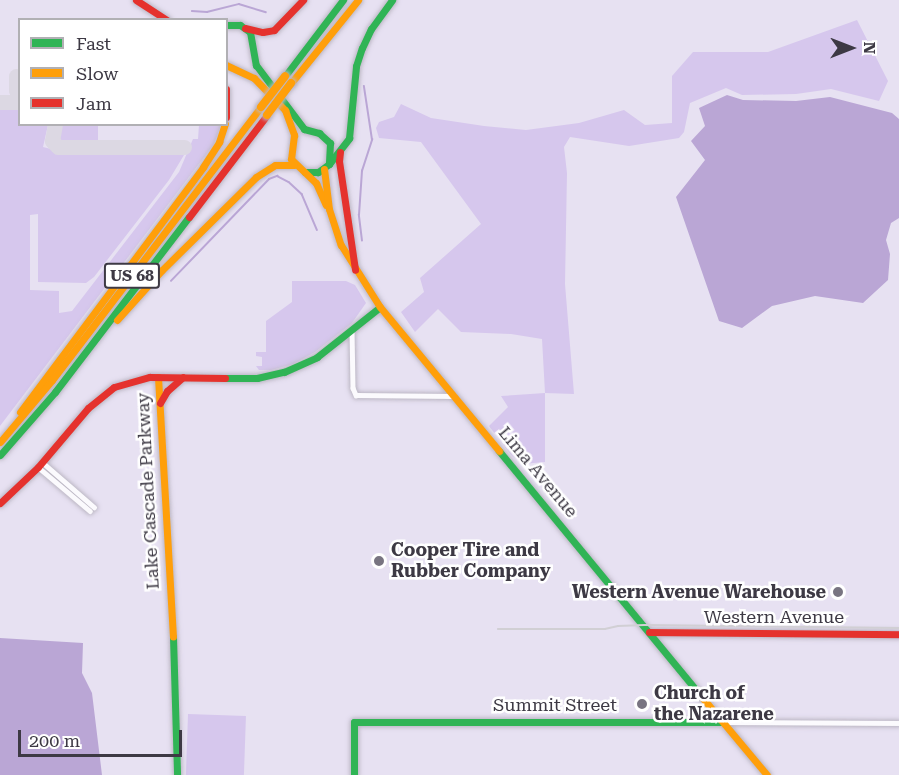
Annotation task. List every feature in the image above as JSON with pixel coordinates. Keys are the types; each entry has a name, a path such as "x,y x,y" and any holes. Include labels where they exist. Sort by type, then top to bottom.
{"main road":[{"path":"136,0 164,18"},
{"path":"228,25 263,32 274,30 303,0"},
{"name":"US 68","path":"0,442 66,363 264,111 343,0"},
{"path":"335,26 352,0"},
{"name":"US 68","path":"288,80 358,0"},
{"path":"305,172 326,166 340,152 351,132 355,74 362,48 392,0"},
{"name":"Lima Avenue","path":"245,28 253,38 256,65 304,129 319,133 330,143 331,157 326,166 329,209 341,245 380,307 768,775"},
{"path":"228,66 254,78 285,110 294,135 290,152 294,165"},
{"name":"US 68","path":"0,455 24,430 264,111"},
{"path":"0,437 203,167 219,142 224,126"},
{"path":"340,152 339,162 355,270"},
{"path":"24,430 37,422 116,322 156,277 248,184 274,165 294,165 305,172 316,183 329,209"},
{"name":"Lake Cascade Parkway","path":"177,775 175,668 158,377 257,378 284,372 317,357 380,307"},
{"path":"0,503 40,465 88,408 106,392 125,382 158,377"},
{"path":"159,406 167,391 183,377"},
{"name":"Western Avenue","path":"649,632 899,634"},
{"name":"Summit Street","path":"354,775 354,722 724,722"}],"street":[{"path":"352,330 353,388 356,395 454,396"},
{"path":"40,465 92,509"},
{"name":"Summit Street","path":"724,722 899,723"}],"shaded area":[{"path":"857,20 888,81 879,101 831,89 796,94 742,95 726,88 690,103 684,132 679,138 629,146 570,137 564,147 567,173 565,284 574,394 545,393 542,339 511,334 461,332 438,309 415,332 401,312 424,292 420,278 481,224 421,142 379,138 376,128 379,122 394,117 401,104 431,118 526,130 579,123 624,110 645,125 672,123 672,76 693,52 768,52"},
{"path":"727,95 743,100 796,101 830,97 892,113 899,119 899,218 891,223 886,240 890,254 888,280 863,303 815,296 772,306 742,328 719,321 676,197 705,160 691,141 705,126 699,108"},
{"path":"0,108 18,108 18,126 48,126 43,147 55,150 181,152 184,155 169,180 94,277 86,283 38,282 38,214 30,215 30,290 59,291 59,313 72,311 179,172 193,139 198,139 199,126 221,126 214,144 0,426"},
{"path":"62,126 98,126 98,144 59,144 57,140"},
{"path":"292,281 346,281 355,285 366,303 352,323 315,352 293,364 271,370 259,370 256,366 262,366 262,357 256,356 256,352 266,352 266,321 292,302"},
{"path":"545,393 545,462 522,464 512,456 489,426 508,407 501,396"},
{"path":"0,638 83,643 82,673 92,693 102,775 0,775"},
{"path":"188,714 246,716 244,775 186,775"}],"waterway":[{"path":"192,11 207,12 239,4 266,12"},
{"path":"362,241 359,215 362,171 372,140 364,87"},
{"path":"171,281 269,179 277,176 289,182 302,194 317,230"}],"taxiway":[{"path":"16,76 18,94"},
{"path":"0,102 18,102"},
{"path":"55,126 52,141 58,147 184,147"}],"railway":[{"path":"498,629 605,629 644,625 899,628"}],"traffic: fast":[{"path":"285,76 343,0"},
{"path":"329,164 349,138 356,66 362,48 371,29 392,0"},
{"path":"228,25 240,25 250,32 256,65 304,129 319,133 330,143 329,164 318,172 305,172"},
{"path":"0,455 55,392 189,217"},
{"path":"225,378 257,378 284,372 317,357 380,307"},
{"path":"499,451 701,696"},
{"path":"173,637 177,775"},
{"path":"354,775 354,722 724,722"}],"traffic: slow":[{"path":"291,83 358,0"},
{"path":"228,66 254,78 285,110 294,135 291,159 316,183 326,205"},
{"path":"261,107 285,76"},
{"path":"267,115 291,83"},
{"path":"0,442 52,380 261,107"},
{"path":"20,412 203,167 219,142 224,126"},
{"path":"117,320 162,270 256,177 275,165 294,165"},
{"path":"324,169 329,209 341,245 380,307 499,451"},
{"path":"158,377 173,637"},
{"path":"701,696 767,775"}],"traffic: jam":[{"path":"136,0 164,18"},
{"path":"245,28 263,32 274,30 303,0"},
{"path":"189,217 267,115"},
{"path":"340,152 339,161 355,270"},
{"path":"0,503 38,467 88,408 114,387 150,377 225,378"},
{"path":"160,403 167,391 183,377"},
{"path":"649,632 899,634"}],"place":[{"name":"Cooper Tire and Rubber Company","path":"379,561"},
{"name":"Western Avenue Warehouse","path":"838,592"},
{"name":"Church of the Nazarene","path":"642,704"}]}
